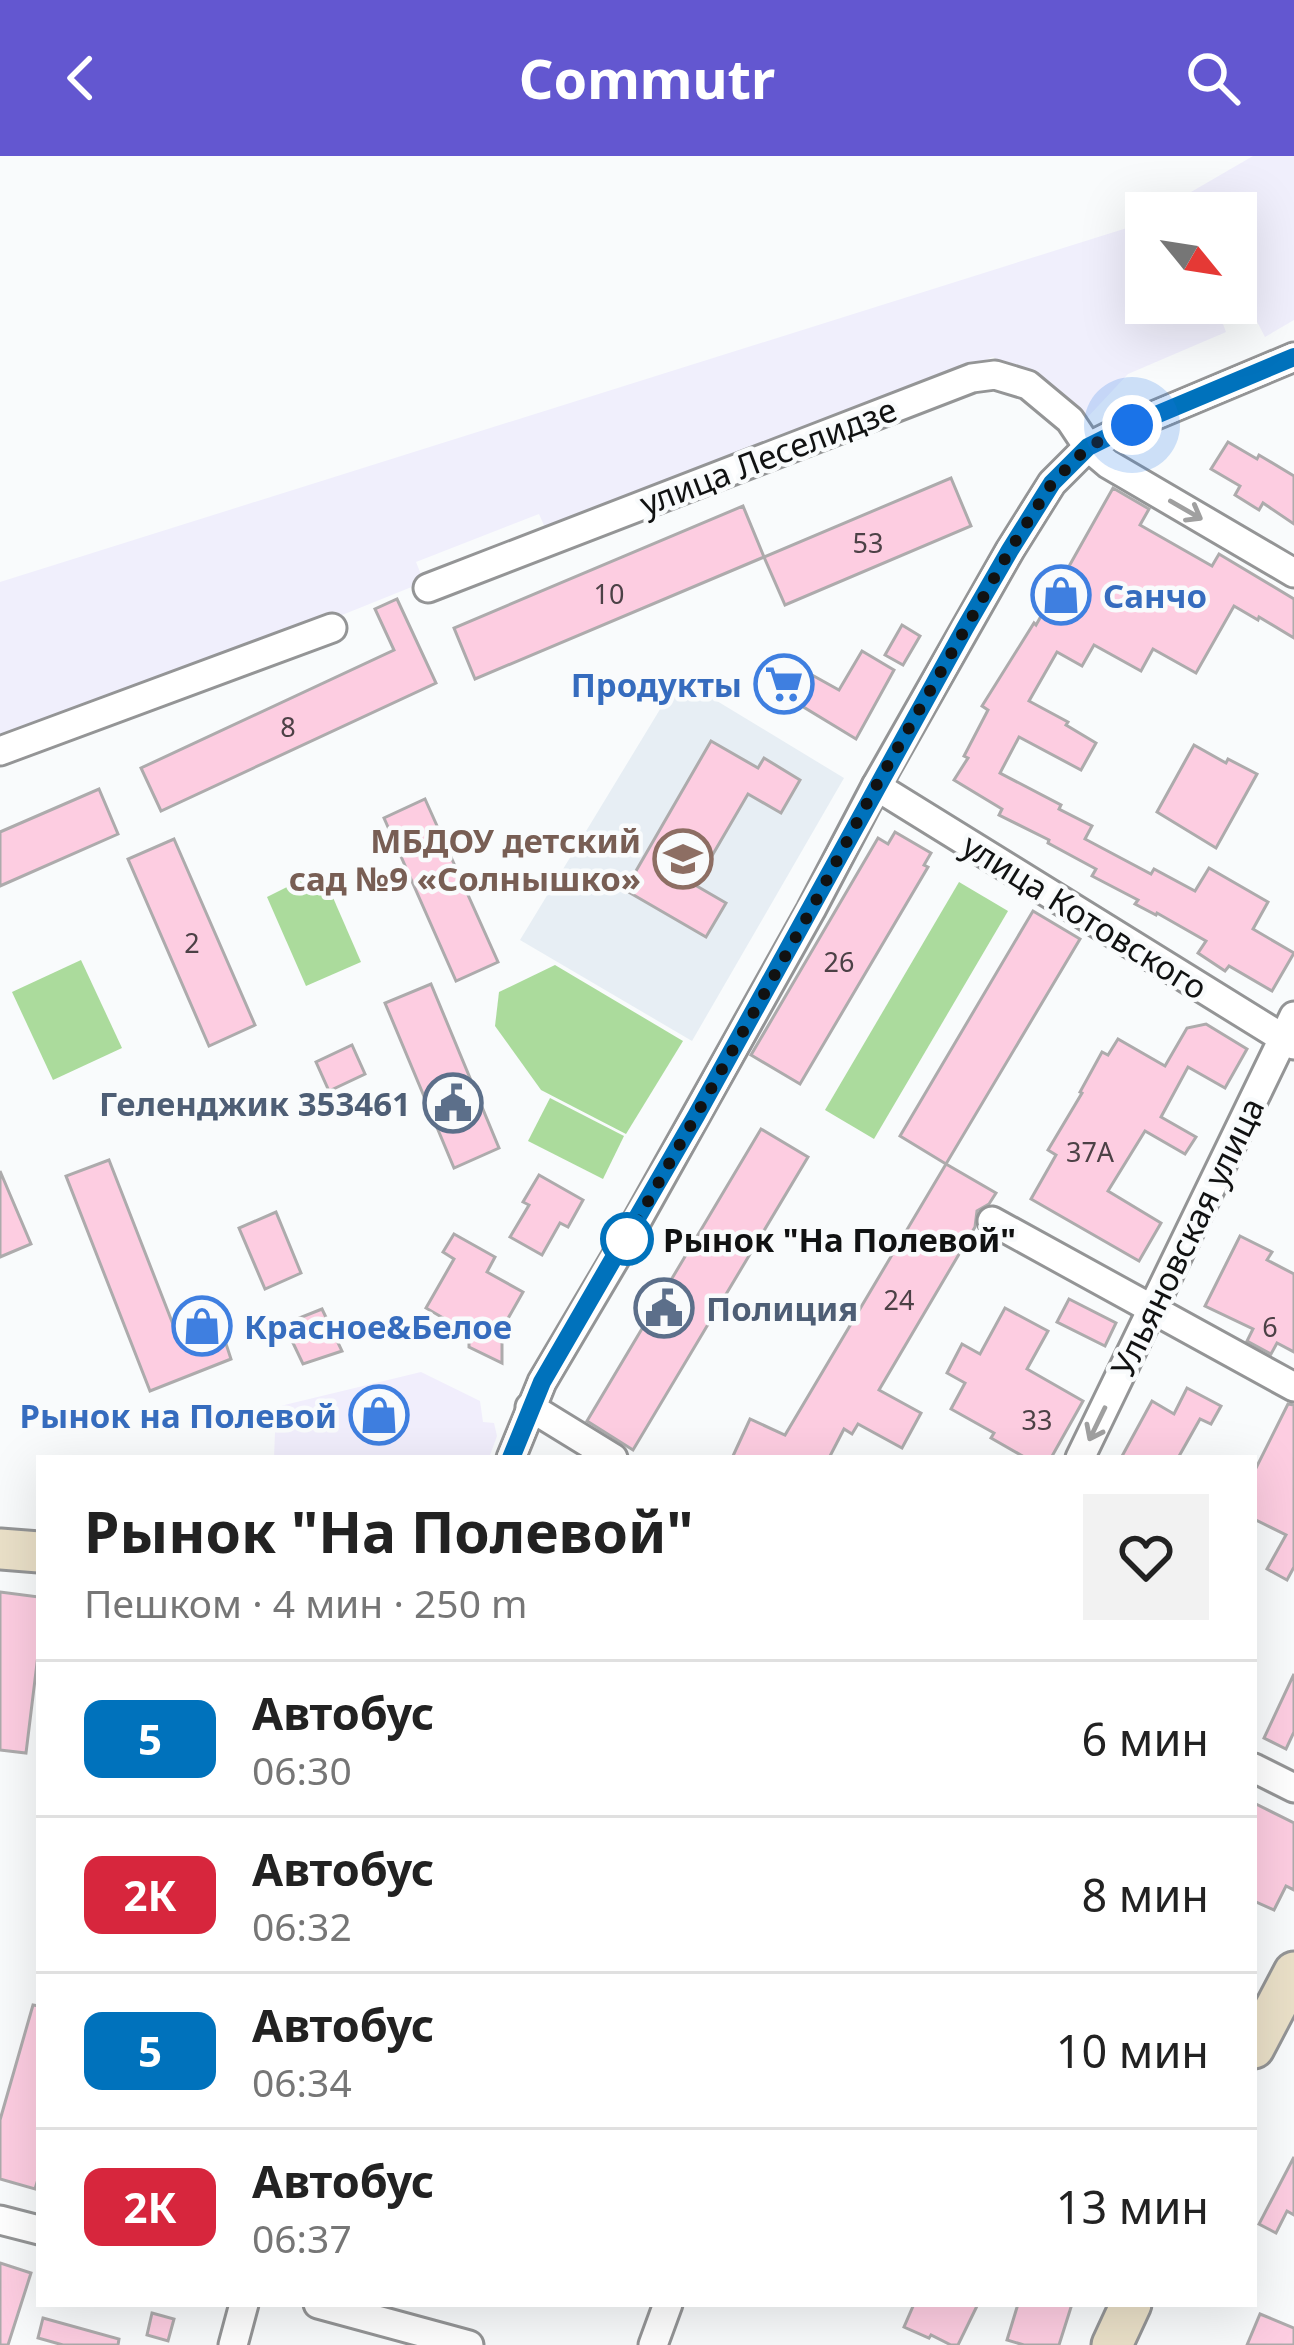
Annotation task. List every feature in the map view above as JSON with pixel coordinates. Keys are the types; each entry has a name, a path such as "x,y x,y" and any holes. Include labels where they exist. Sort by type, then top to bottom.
{"street":[{"path":"513,1455 530,1407 876,786 1052,483 1088,447 1294,357"},
{"name":"улица Леселидзе","path":"428,588 972,378 995,375 1028,385 1070,420 1088,447 1108,464 1294,573"},
{"path":"0,751 332,628"},
{"name":"улица Котовского","path":"876,786 1290,1033"},
{"name":"Ульяновская улица","path":"1082,1455 1290,1033"},
{"path":"992,1221 1294,1387"},
{"path":"530,1407 608,1455"},
{"path":"0,1549 36,1552"},
{"path":"1257,1770 1294,1788"},
{"path":"1257,2042 1294,1972"},
{"path":"0,2220 36,2229"},
{"path":"233,2345 243,2307"},
{"path":"329,2307 470,2345"},
{"path":"653,2345 667,2307"},
{"path":"1112,2345 1130,2307"}],"shaded area":[{"path":"1253,156 1294,156 1294,320 1265,337 1257,322 1257,192 1191,192"},
{"path":"1125,229 1125,324 1223,324 1226,332 1128,374 1085,420 993,357 546,530 539,514 416,562 424,582 146,694 0,745 0,582"},
{"name":"МБДОУ детский сад №9 «Солнышко»","path":"679,678 844,778 692,1041 520,940"},
{"name":"Рынок на Полевой","path":"421,1372 480,1401 483,1422 494,1423 497,1436 490,1455 274,1455 276,1407"}],"green space":[{"path":"321,870 361,962 306,986 267,897"},
{"path":"959,882 1008,911 874,1139 825,1110"},
{"path":"81,960 122,1048 53,1080 12,992"},
{"path":"555,965 683,1041 626,1134 541,1090 495,1026 499,992"},
{"path":"550,1098 624,1136 603,1179 528,1141"}],"building":[{"path":"1228,442 1294,476 1294,524 1263,503 1259,510 1235,495 1240,486 1211,469"},
{"path":"951,478 971,526 785,605 764,557"},
{"path":"1113,488 1149,509 1140,525 1212,566 1219,554 1294,599 1294,638 1234,606 1196,673 1153,649 1141,671 1094,645 1082,666 1057,652 1029,701 1096,743 1081,770 1019,737 1000,773 1092,826 1085,839 1151,874 1154,869 1195,891 1209,868 1268,902 1253,929 1294,953 1272,991 1229,966 1225,971 1198,953 1206,941 1135,904 1138,900 1092,876 1096,869 999,815 1002,809 954,780 988,710 982,706 1036,625"},
{"path":"743,506 764,557 475,679 454,628"},
{"path":"397,599 436,683 161,811 141,768 394,650 375,609"},
{"path":"902,625 920,636 903,665 885,655"},
{"path":"862,651 894,670 856,739 800,705 798,709 767,692 785,660 839,690"},
{"name":"МБДОУ детский сад №9 «Солнышко»","path":"711,741 758,768 764,758 800,780 781,813 748,794 695,885 726,903 706,937 625,890"},
{"path":"1194,745 1257,774 1216,848 1157,812"},
{"path":"99,789 118,834 0,886 0,832"},
{"path":"425,799 498,962 456,981 384,818"},
{"path":"895,832 931,853 924,865 928,867 800,1084 751,1055 878,838 888,844"},
{"path":"174,839 255,1025 209,1046 128,859"},
{"path":"1033,911 1080,939 946,1164 900,1136"},
{"path":"431,984 499,1148 454,1168 385,1003"},
{"path":"1206,1024 1247,1049 1225,1088 1188,1067 1161,1117 1196,1137 1185,1154 1145,1131 1108,1191 1161,1223 1139,1261 1031,1199 1056,1155 1048,1150 1102,1052 1108,1055 1118,1039 1165,1066 1187,1028"},
{"path":"352,1045 365,1074 329,1091 316,1062"},
{"path":"761,1129 808,1157 633,1450 587,1421"},
{"path":"109,1160 176,1332 216,1313 231,1359 150,1391 66,1176"},
{"path":"946,1164 996,1193 977,1211 975,1227 879,1390 921,1413 902,1448 858,1424 852,1434 844,1429 831,1455 733,1455 750,1419 785,1435"},
{"path":"0,1171 31,1244 0,1257"},
{"path":"539,1175 583,1200 568,1227 560,1223 542,1255 510,1237 529,1205 523,1202"},
{"path":"276,1212 301,1273 265,1289 239,1228"},
{"path":"454,1234 495,1257 487,1272 523,1292 502,1329 502,1363 469,1347 469,1333 426,1308 454,1259 443,1252"},
{"path":"1240,1236 1272,1252 1267,1260 1294,1274 1294,1352 1277,1343 1271,1354 1247,1341 1253,1329 1205,1306"},
{"path":"1069,1299 1116,1323 1105,1346 1057,1322"},
{"path":"1005,1308 1048,1331 1027,1369 1083,1401 1053,1455 1021,1455 991,1438 994,1433 951,1409 965,1383 947,1373 962,1344 980,1354"},
{"path":"322,1309 342,1351 303,1364 284,1324"},
{"path":"1187,1388 1221,1406 1211,1424 1200,1419 1180,1455 1123,1455 1152,1401 1174,1414"},
{"path":"1288,1404 1294,1405 1294,1567 1287,1580 1267,1569 1286,1535 1257,1520 1257,1466"},
{"path":"0,1592 36,1597 36,1671 26,1753 0,1750"},
{"path":"1294,1674 1294,1732 1286,1749 1264,1738"},
{"path":"1257,1804 1294,1823 1294,1890 1286,1886 1274,1910 1257,1902"},
{"path":"36,2006 35,2189 0,2179 0,2120"},
{"path":"1294,2157 1294,2215 1287,2211 1276,2233 1259,2224"},
{"path":"0,2263 31,2273 8,2345 0,2345"},
{"path":"913,2307 977,2307 958,2345 904,2327"},
{"path":"1017,2307 1071,2307 1059,2345 1007,2340"},
{"path":"152,2313 174,2319 168,2341 147,2335"},
{"path":"1260,2314 1294,2328 1294,2345 1247,2345"},
{"path":"43,2318 119,2339 118,2345 63,2345 38,2338"}],"bus line":[{"name":"5","path":"512,1455 542,1382 696,1116 965,628 1052,483 1088,447 1294,357"}],"place":[{"name":"Санчо","path":"1061,595"},
{"name":"Продукты","path":"784,684"},
{"name":"МБДОУ детский сад №9 «Солнышко»","path":"683,859"},
{"name":"Геленджик 353461","path":"453,1103"},
{"name":"Рынок \"На Полевой\"","path":"627,1239"},
{"name":"Полиция","path":"664,1308"},
{"name":"Красное&Белое","path":"202,1326"},
{"name":"Рынок на Полевой","path":"379,1415"}],"route":[{"path":"627,1239 1010,550 1052,483 1088,447 1132,425"}]}
